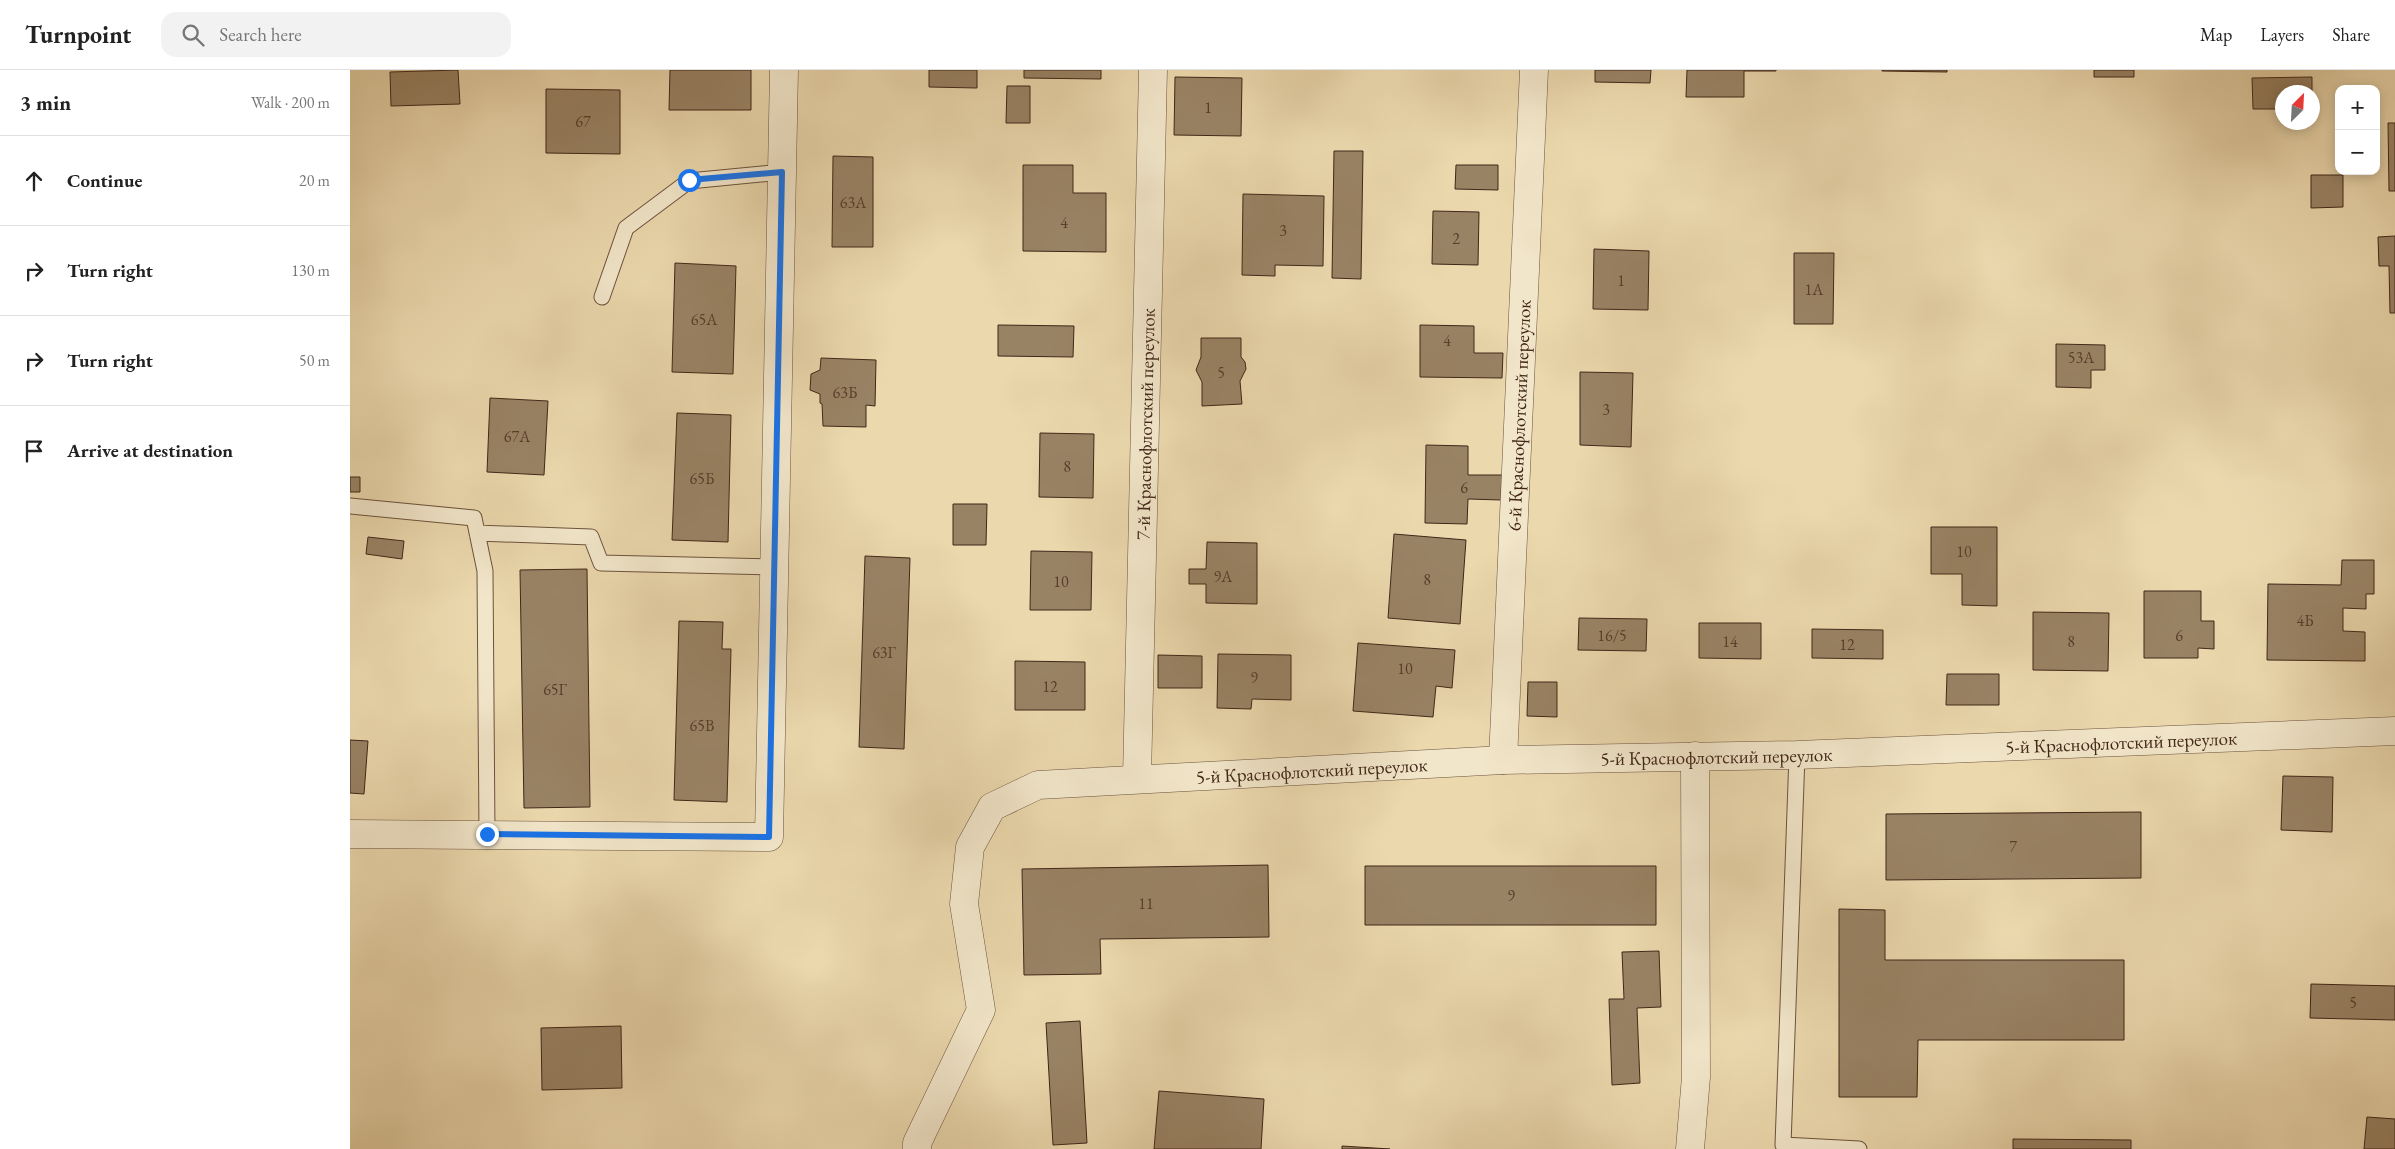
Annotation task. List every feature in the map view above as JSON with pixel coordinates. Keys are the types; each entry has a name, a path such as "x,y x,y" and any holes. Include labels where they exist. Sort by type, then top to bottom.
{"street":[{"path":"350,834 769,837 784,70"},
{"name":"7-й Краснофлотский переулок","path":"1137,778 1152,70"},
{"name":"6-й Краснофлотский переулок","path":"1503,760 1534,70"},
{"name":"5-й Краснофлотский переулок","path":"917,1149 917,1143 981,1010 964,904 970,847 992,807 1038,785 1137,778 1503,760 1797,755 2395,731"},
{"path":"1690,1149 1696,1077 1695,756"}],"lane":[{"path":"602,297 626,228 689,180 782,172"},
{"path":"350,506 474,518 484,571 487,834"},
{"path":"477,533 591,537 601,563 775,567"},
{"path":"1797,755 1783,1145 1859,1149"}],"building":[{"path":"458,70 460,104 391,106 390,72"},
{"path":"670,70 751,70 751,110 669,110"},
{"path":"929,70 977,70 977,88 929,87"},
{"path":"1024,70 1101,70 1101,79 1024,78"},
{"path":"1595,70 1651,70 1650,83 1595,82"},
{"path":"1687,70 1776,71 1744,71 1744,97 1686,97"},
{"path":"1947,70 1947,72 1882,71"},
{"path":"2094,70 2134,70 2134,77 2094,77"},
{"path":"1175,77 1242,78 1241,136 1174,135"},
{"path":"2312,77 2312,85 2275,85 2275,109 2253,109 2252,78"},
{"path":"1007,86 1030,86 1030,123 1006,123"},
{"path":"546,89 620,90 620,154 546,153"},
{"path":"2388,123 2395,123 2395,191 2389,191"},
{"path":"1334,151 1363,151 1361,279 1332,278"},
{"path":"833,156 873,157 873,247 832,247"},
{"path":"1023,165 1073,165 1073,193 1106,193 1106,252 1023,251"},
{"path":"1456,165 1498,165 1498,190 1455,189"},
{"path":"2311,175 2343,175 2343,207 2311,208"},
{"path":"1243,194 1324,196 1323,266 1275,265 1275,276 1242,275"},
{"path":"1433,211 1479,212 1478,265 1432,264"},
{"path":"2395,236 2395,313 2390,313 2389,266 2379,266 2378,237"},
{"path":"1594,249 1649,251 1648,310 1593,309"},
{"path":"1794,253 1834,253 1833,324 1794,324"},
{"path":"675,263 736,266 733,374 672,372"},
{"path":"998,325 1074,326 1073,357 998,356"},
{"path":"1420,325 1474,326 1474,353 1503,353 1502,378 1420,377"},
{"path":"1201,338 1241,338 1241,357 1245,362 1246,369 1240,381 1242,404 1202,406 1202,382 1196,370 1201,357"},
{"path":"2056,344 2105,345 2105,370 2091,370 2091,388 2056,387"},
{"path":"821,358 876,360 875,406 866,405 866,427 823,426 820,394 810,390 811,374 820,370"},
{"path":"1580,372 1633,373 1631,447 1580,445"},
{"path":"490,398 548,401 544,475 487,472"},
{"path":"677,413 731,415 728,542 672,540"},
{"path":"1040,433 1094,434 1093,498 1039,497"},
{"path":"1426,445 1468,446 1468,475 1502,475 1501,500 1468,499 1467,524 1425,523"},
{"path":"350,477 360,477 360,492 350,492"},
{"path":"953,504 987,504 986,545 953,545"},
{"path":"1931,527 1997,527 1997,606 1962,605 1962,574 1931,574"},
{"path":"1394,534 1466,540 1460,624 1388,618"},
{"path":"368,537 404,541 402,559 366,554"},
{"path":"1207,542 1257,543 1257,604 1206,603 1206,584 1189,584 1189,569 1206,569"},
{"path":"1031,551 1092,552 1091,610 1030,610"},
{"path":"865,556 910,558 904,749 859,747"},
{"path":"2342,560 2374,560 2374,594 2366,594 2366,609 2343,608 2343,631 2365,632 2365,661 2267,660 2268,584 2341,585"},
{"path":"587,569 590,807 524,808 520,570"},
{"path":"2144,591 2201,591 2201,621 2214,621 2214,649 2198,648 2198,658 2144,658"},
{"path":"2033,612 2109,613 2108,671 2033,670"},
{"path":"1579,618 1647,619 1646,651 1578,650"},
{"path":"679,621 723,622 722,649 731,649 727,802 674,800"},
{"path":"1699,623 1761,623 1761,659 1699,658"},
{"path":"1812,629 1883,630 1883,659 1812,658"},
{"path":"1358,643 1455,650 1452,688 1436,686 1433,717 1353,711"},
{"path":"1218,654 1291,655 1291,700 1252,699 1251,709 1217,708"},
{"path":"1158,655 1202,656 1202,688 1158,688"},
{"path":"1015,661 1085,662 1085,710 1015,710"},
{"path":"1947,674 1999,674 1999,705 1946,705"},
{"path":"1528,682 1557,682 1557,717 1527,716"},
{"path":"350,740 368,741 364,794 350,793"},
{"path":"2283,776 2333,777 2332,832 2281,830"},
{"path":"2141,812 2141,878 1886,880 1886,814"},
{"path":"1268,865 1269,937 1100,939 1101,974 1024,975 1022,869"},
{"path":"1365,866 1656,866 1656,925 1365,925"},
{"path":"1839,909 1885,910 1885,960 2124,960 2124,1040 1918,1040 1917,1097 1839,1097"},
{"path":"1659,951 1661,1007 1637,1008 1640,1083 1612,1085 1609,999 1624,999 1622,952"},
{"path":"2311,984 2395,986 2395,1020 2310,1018"},
{"path":"1080,1021 1087,1143 1053,1145 1046,1023"},
{"path":"621,1026 622,1088 542,1090 541,1028"},
{"path":"1159,1091 1264,1099 1261,1149 1154,1149"},
{"path":"2367,1117 2395,1119 2395,1149 2364,1149"},
{"path":"2013,1139 2131,1140 2131,1149 2013,1149"},
{"path":"1342,1146 1390,1149 1342,1149"}],"route":[{"path":"487,834 769,837 782,172 689,180"}]}
